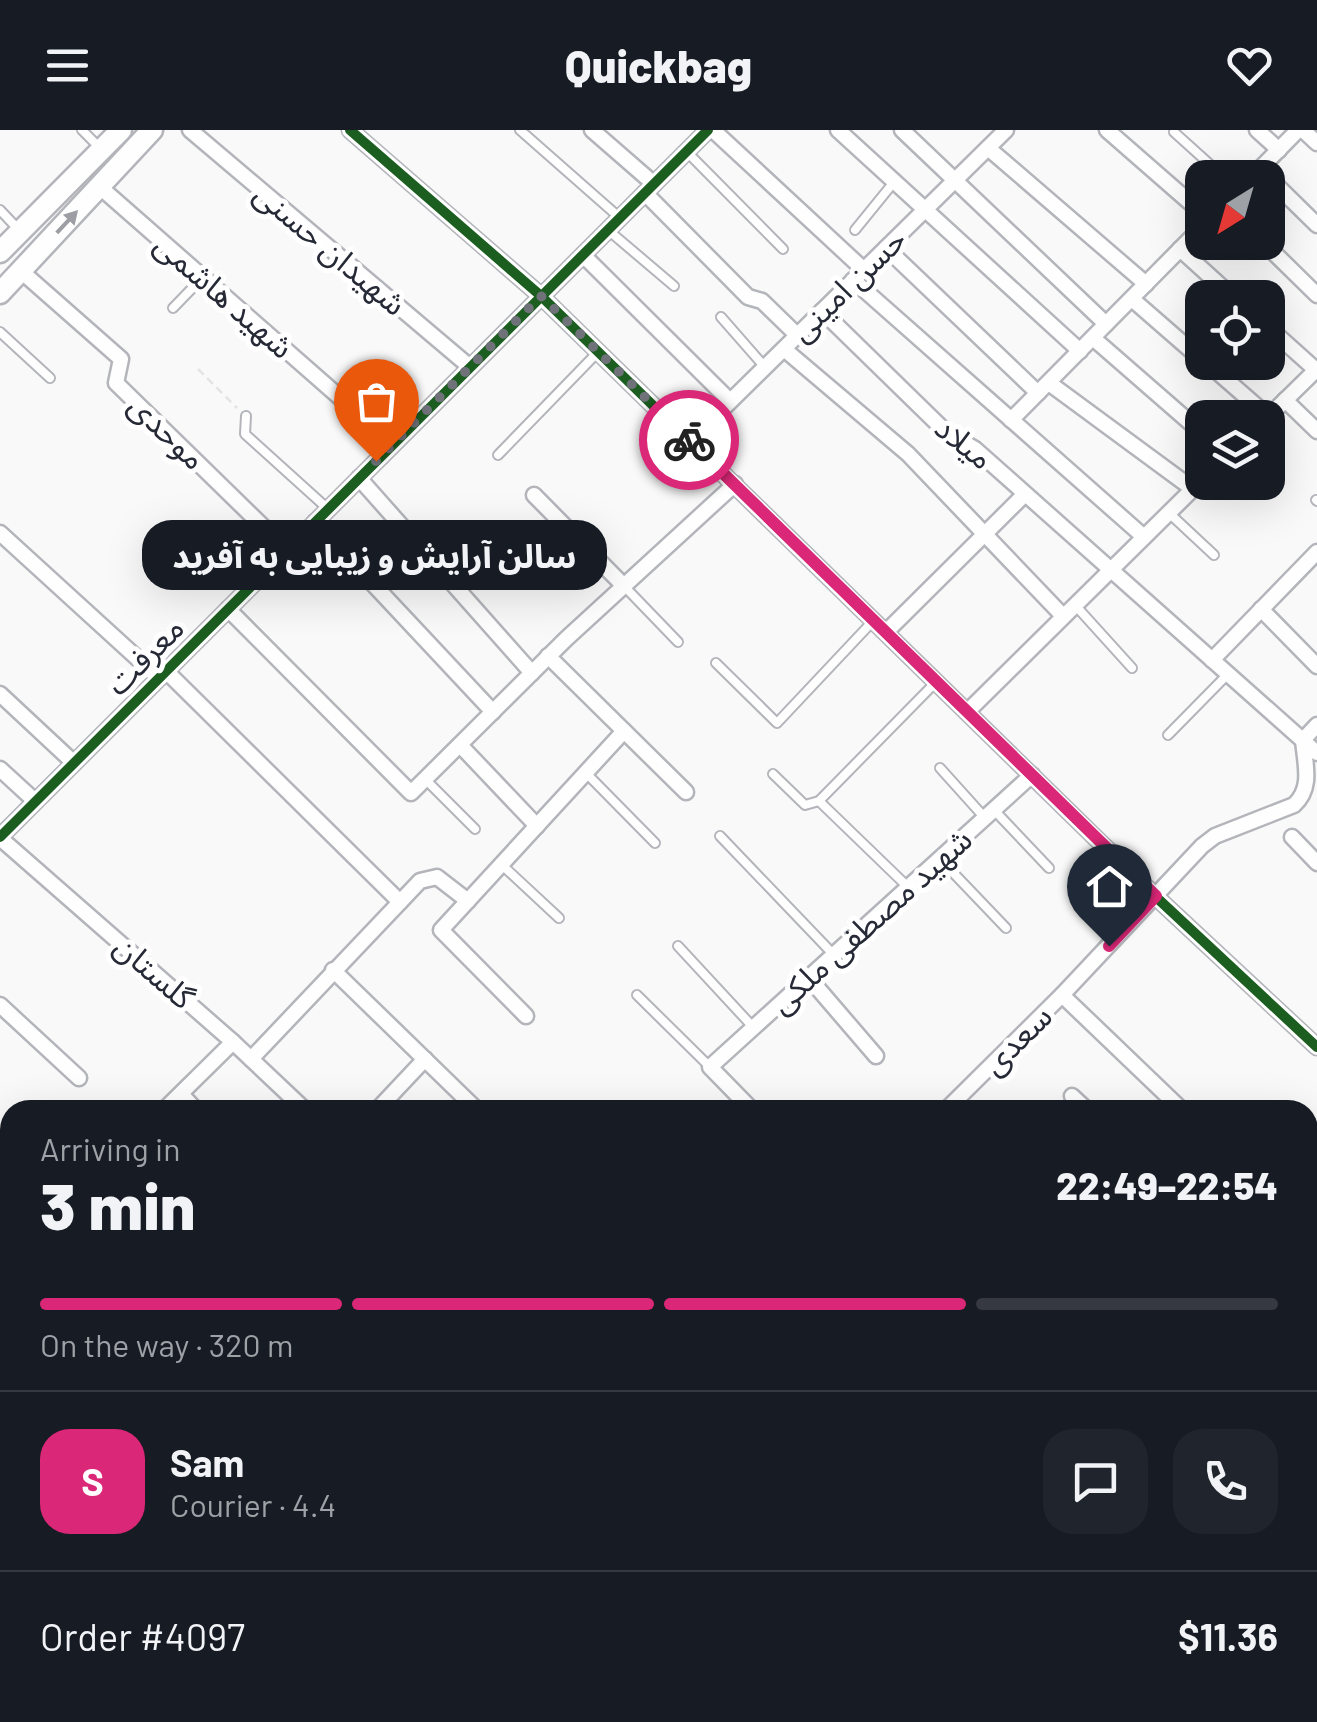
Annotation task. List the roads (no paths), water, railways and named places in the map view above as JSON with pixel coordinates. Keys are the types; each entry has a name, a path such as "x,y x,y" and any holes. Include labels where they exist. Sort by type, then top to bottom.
{"main road":[{"path":"0,252 121,130"},
{"path":"0,293 152,130"}],"street":[{"name":"شهیدان حسنی","path":"190,130 470,367"},
{"path":"350,130 541,296 1156,896 1317,1047"},
{"path":"592,130 748,297 762,301 797,335"},
{"name":"معرفت","path":"0,837 710,130"},
{"path":"710,130 1011,420 1144,537"},
{"path":"838,130 1080,351"},
{"path":"902,130 1106,324"},
{"name":"حسن امینی","path":"690,440 1006,130"},
{"path":"1106,130 1185,198"},
{"path":"1257,130 1278,150"},
{"path":"1268,160 1301,130 1317,143"},
{"path":"988,148 1146,284"},
{"name":"شهید هاشمی","path":"100,186 393,444"},
{"path":"1285,198 1317,225"},
{"path":"1011,420 1185,245"},
{"path":"886,248 1043,388 1185,477"},
{"path":"1180,250 1214,280"},
{"path":"582,255 730,401"},
{"path":"1281,260 1317,296"},
{"name":"موحدی","path":"21,271 121,359 116,383 288,550"},
{"path":"1132,299 1185,345"},
{"name":"میلاد","path":"822,312 946,432 975,449 1317,753"},
{"path":"1093,338 1185,418"},
{"path":"1285,342 1316,369 1285,400 1317,431"},
{"path":"784,348 908,454 985,535 1069,611"},
{"path":"1226,380 1249,400"},
{"path":"360,478 532,673"},
{"path":"228,609 411,793 548,656 734,484"},
{"path":"886,632 1024,494"},
{"path":"534,495 624,586"},
{"path":"967,712 1185,498"},
{"path":"315,522 492,712"},
{"path":"0,533 162,674 400,902"},
{"path":"1212,660 1316,556"},
{"path":"1261,609 1317,666"},
{"path":"548,656 686,792"},
{"path":"0,694 74,763"},
{"path":"1303,740 1317,726"},
{"path":"526,1016 441,930 624,731"},
{"name":"سعدی","path":"956,1100 1215,836 1294,805 1304,796 1307,788 1303,740"},
{"path":"460,745 537,826"},
{"path":"0,769 36,801"},
{"name":"شهید مصطفی ملکی","path":"710,1067 1032,775"},
{"name":"گلستان","path":"0,837 294,1100"},
{"path":"1292,837 1317,863"},
{"path":"252,1059 420,882 437,877 468,901"},
{"path":"333,970 467,1100"},
{"path":"809,978 876,1056"},
{"path":"1062,995 1172,1100"},
{"path":"0,1005 79,1078"},
{"path":"176,1100 233,1042"},
{"path":"386,1100 425,1059"},
{"path":"710,1067 742,1100"},
{"path":"182,1095 187,1100"},
{"path":"1072,1096 1076,1100"}],"lane":[{"path":"82,130 101,150"},
{"path":"520,130 620,218"},
{"path":"1174,132 1205,160"},
{"path":"686,151 783,248"},
{"path":"855,230 894,182"},
{"path":"0,210 20,231"},
{"path":"608,230 674,286"},
{"path":"173,308 203,277"},
{"path":"721,317 765,367"},
{"path":"0,332 50,378"},
{"path":"498,455 598,352"},
{"path":"246,416 245,434 328,509"},
{"path":"1169,513 1214,555"},
{"path":"624,586 678,642"},
{"path":"1069,611 1132,668"},
{"path":"716,663 777,724 874,620"},
{"path":"1168,735 1228,674"},
{"path":"773,774 804,805 819,801 936,682"},
{"path":"940,768 1050,868"},
{"path":"586,773 656,843"},
{"path":"425,779 475,829"},
{"path":"819,801 908,888"},
{"path":"720,836 834,955"},
{"path":"940,859 1006,928"},
{"path":"502,865 560,918"},
{"path":"678,946 754,1028"},
{"path":"636,995 710,1067"}],"place":[{"name":"سالن آرایش و زیبایی به آفرید","path":"376,461"}]}
